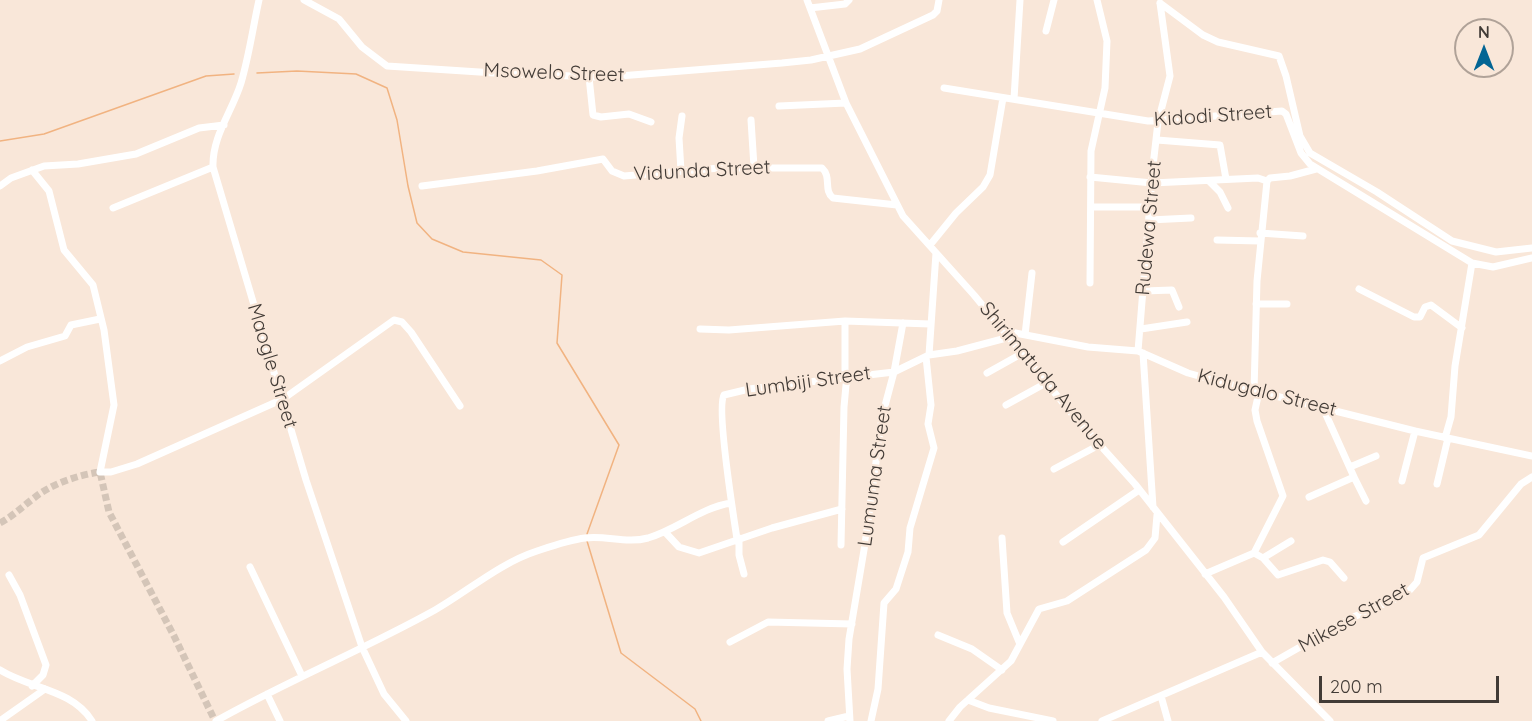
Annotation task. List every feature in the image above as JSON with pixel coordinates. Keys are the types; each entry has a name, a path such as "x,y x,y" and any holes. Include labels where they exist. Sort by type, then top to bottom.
{"street":[{"name":"Maogle Street","path":"259,0 241,81 213,147 213,166 306,480 362,647 384,694 406,721"},
{"name":"Msowelo Street","path":"304,0 339,19 362,47 387,66 589,77 630,76 828,57 872,45 933,15 937,11 939,0"},
{"path":"809,4 845,4 849,0"},
{"path":"1014,99 1020,0"},
{"path":"1046,31 1053,0"},
{"path":"1090,283 1091,151 1100,113 1107,41 1097,0"},
{"path":"1159,1 1203,35 1218,42 1279,56 1300,136 1310,153 1322,162 1377,192 1452,242 1497,252 1532,248"},
{"name":"Rudewa Street","path":"1153,507 1141,329 1158,122 1170,76 1159,1"},
{"name":"Shirimatuda Avenue","path":"809,4 846,103 903,216 1153,507 1262,652 1330,721"},
{"path":"589,77 593,115 601,117 629,114 651,122"},
{"name":"Kidodi Street","path":"944,88 1158,122 1282,111 1286,114 1301,153 1316,169 1472,263 1493,267 1532,258"},
{"path":"930,245 990,175 1003,98"},
{"path":"779,106 846,103"},
{"path":"681,171 679,138 682,116"},
{"path":"751,120 754,167"},
{"path":"0,186 32,170 56,164 78,164 136,154 199,128 224,125"},
{"path":"1157,140 1220,145 1226,179"},
{"name":"Vidunda Street","path":"422,186 537,171 592,159 603,159 618,175 754,167 822,168 828,177 828,191 833,198 897,204"},
{"path":"113,208 213,166"},
{"path":"1090,177 1152,183 1226,179 1267,181 1270,178 1305,173 1316,169"},
{"path":"32,170 49,191 64,250 93,285 104,330 114,405 100,472 120,470 153,457 283,399 368,336 398,320 411,332 460,406"},
{"path":"1209,180 1220,192 1228,208"},
{"path":"1205,574 1254,553 1283,496 1257,422 1255,410 1257,391 1256,304 1260,237 1267,181"},
{"path":"1092,207 1150,207"},
{"path":"1149,220 1191,218"},
{"path":"1217,240 1304,236"},
{"path":"871,721 878,689 884,603 898,583 908,552 910,528 934,448 928,424 931,405 927,356 936,253"},
{"path":"1437,484 1451,417 1455,366 1472,263"},
{"path":"1025,336 1032,273"},
{"path":"1359,289 1414,317 1420,317 1425,307 1431,305 1462,328"},
{"path":"1144,291 1172,290 1179,307"},
{"path":"1256,304 1287,304"},
{"path":"0,361 27,347 65,336 71,325 100,319"},
{"path":"700,328 729,330 845,321 930,324"},
{"path":"841,545 844,407 848,376 845,321"},
{"path":"1141,329 1187,322"},
{"name":"Lumuma Street","path":"850,719 847,669 852,624 882,417 894,372 903,323"},
{"name":"Kidugalo Street","path":"1004,331 1088,347 1141,352 1188,373 1415,431 1532,456"},
{"path":"894,372 927,356 1010,338"},
{"path":"987,373 1021,354"},
{"name":"Lumbiji Street","path":"744,574 731,503 721,405 724,395 749,389 894,372"},
{"path":"1006,405 1046,383"},
{"path":"1323,408 1339,448 1366,501"},
{"path":"1402,480 1415,431"},
{"path":"1054,469 1101,444"},
{"path":"1350,467 1376,456"},
{"path":"1309,497 1354,477"},
{"name":"Mikese Street","path":"1272,663 1349,619 1388,603 1410,590 1417,582 1423,558 1479,535 1521,484 1532,477"},
{"path":"1063,542 1139,490"},
{"path":"221,720 302,676 435,610 507,565 534,552 586,538 634,541 665,532 708,509 731,503"},
{"path":"665,532 679,548 693,553 707,551 738,539 842,509"},
{"path":"949,721 968,700 1011,661 1019,642 1039,609 1067,601 1146,550 1155,538 1157,515"},
{"path":"1002,538 1007,613 1019,642"},
{"path":"1263,558 1291,542"},
{"path":"1254,553 1263,558 1278,576 1323,560 1330,562 1344,578"},
{"path":"250,567 302,676"},
{"path":"9,575 20,595 46,665 43,675 32,686"},
{"path":"730,642 768,622 852,624"},
{"path":"938,635 972,650 1002,670"},
{"path":"1102,721 1262,652"},
{"path":"0,670 32,686 45,689 78,704 88,720"},
{"path":"1,720 45,689"},
{"path":"267,694 280,721"},
{"path":"1161,696 1168,721"},
{"path":"968,700 1018,718 1053,721"},
{"path":"828,721 850,719"}],"waterway":[{"path":"257,73 297,71 356,74 387,88 397,120 417,223 432,239 463,252 541,260 562,275 557,343 619,445 587,534"},
{"path":"0,141 44,134 206,76 234,74"},
{"path":"587,541 621,653 695,709 701,721"}],"tunnel":[{"path":"0,523 48,488 83,475 100,472 109,512 174,636 215,721"}]}
